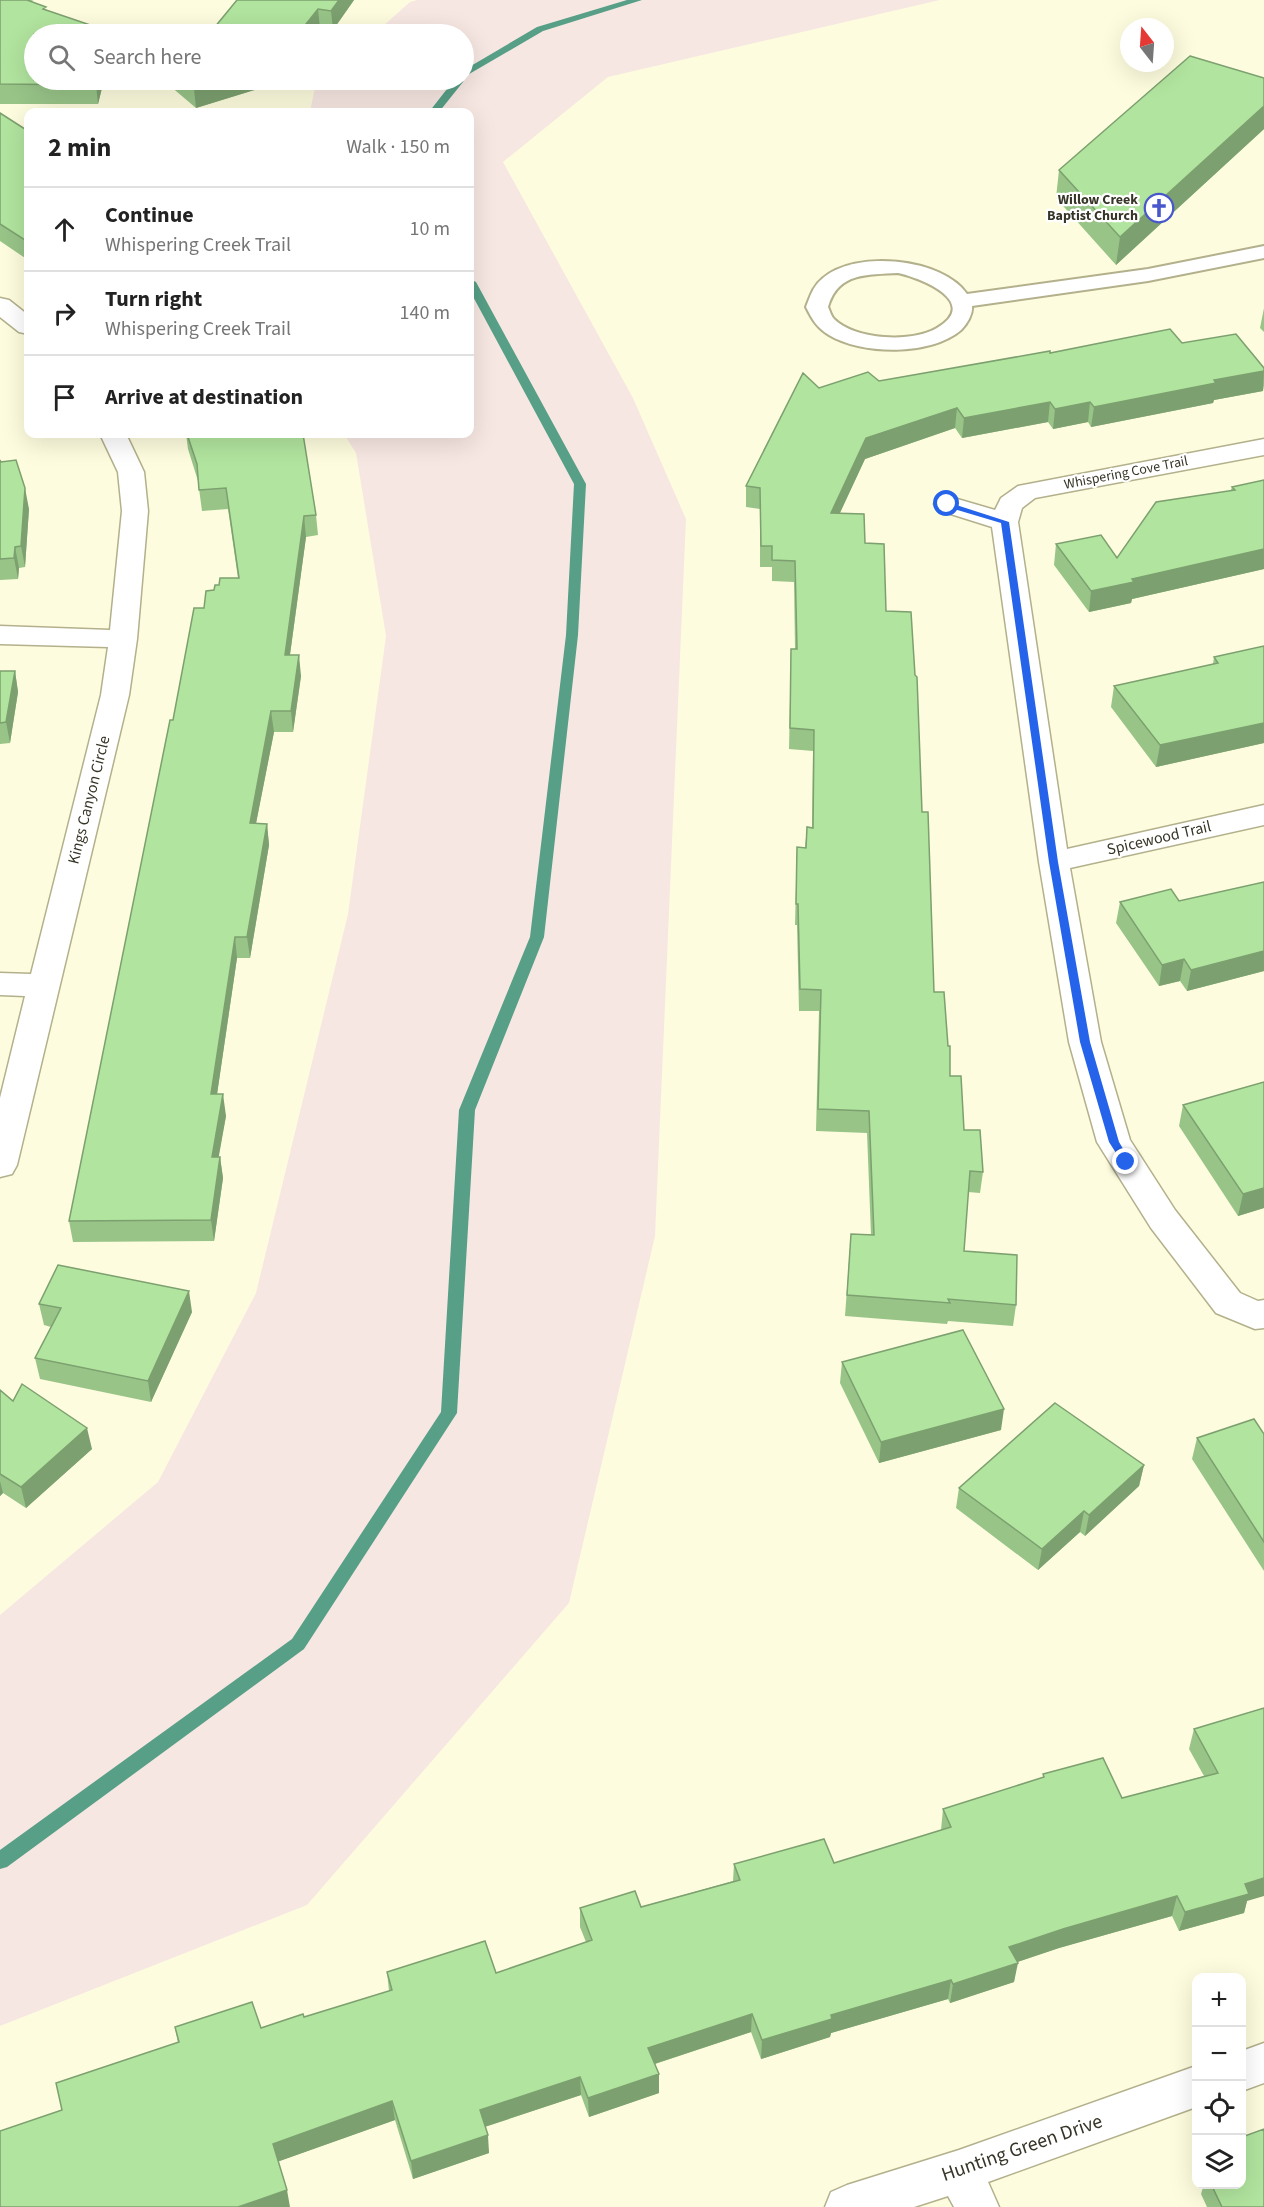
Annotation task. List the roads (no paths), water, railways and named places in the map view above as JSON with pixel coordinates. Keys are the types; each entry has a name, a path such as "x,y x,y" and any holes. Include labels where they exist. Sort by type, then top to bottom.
{"street":[{"path":"0,306 24,324"},
{"name":"Kings Canyon Circle","path":"0,1165 115,695 123,639 135,511 131,472 115,438"},
{"name":"Whispering Cove Trail","path":"1005,522 1010,504 1027,492 1264,447"},
{"path":"947,504 1005,522 1054,862 1085,1042 1114,1142 1163,1220 1228,1303 1255,1315 1264,1314"},
{"path":"0,635 123,639"},
{"name":"Spicewood Trail","path":"1054,862 1264,815"},
{"path":"0,984 44,986"},
{"path":"1246,2070 1264,2063"},
{"name":"Hunting Green Drive","path":"847,2207 968,2189 1192,2089"}],"lane":[{"path":"961,301 1148,275 1264,252"},
{"path":"898,267 935,277 955,290 961,301 962,311 955,324 931,339 905,344 869,342 842,334 826,323 817,307 819,294 826,284 841,275 862,269 898,267"}],"waterway":[{"path":"474,68 540,29 637,0"},
{"path":"437,108 451,90"},
{"path":"0,1861 298,1644 449,1413 467,1110 537,937 572,635 580,484 474,289"}],"place":[{"name":"Willow Creek Baptist Church","path":"1159,208"}]}
